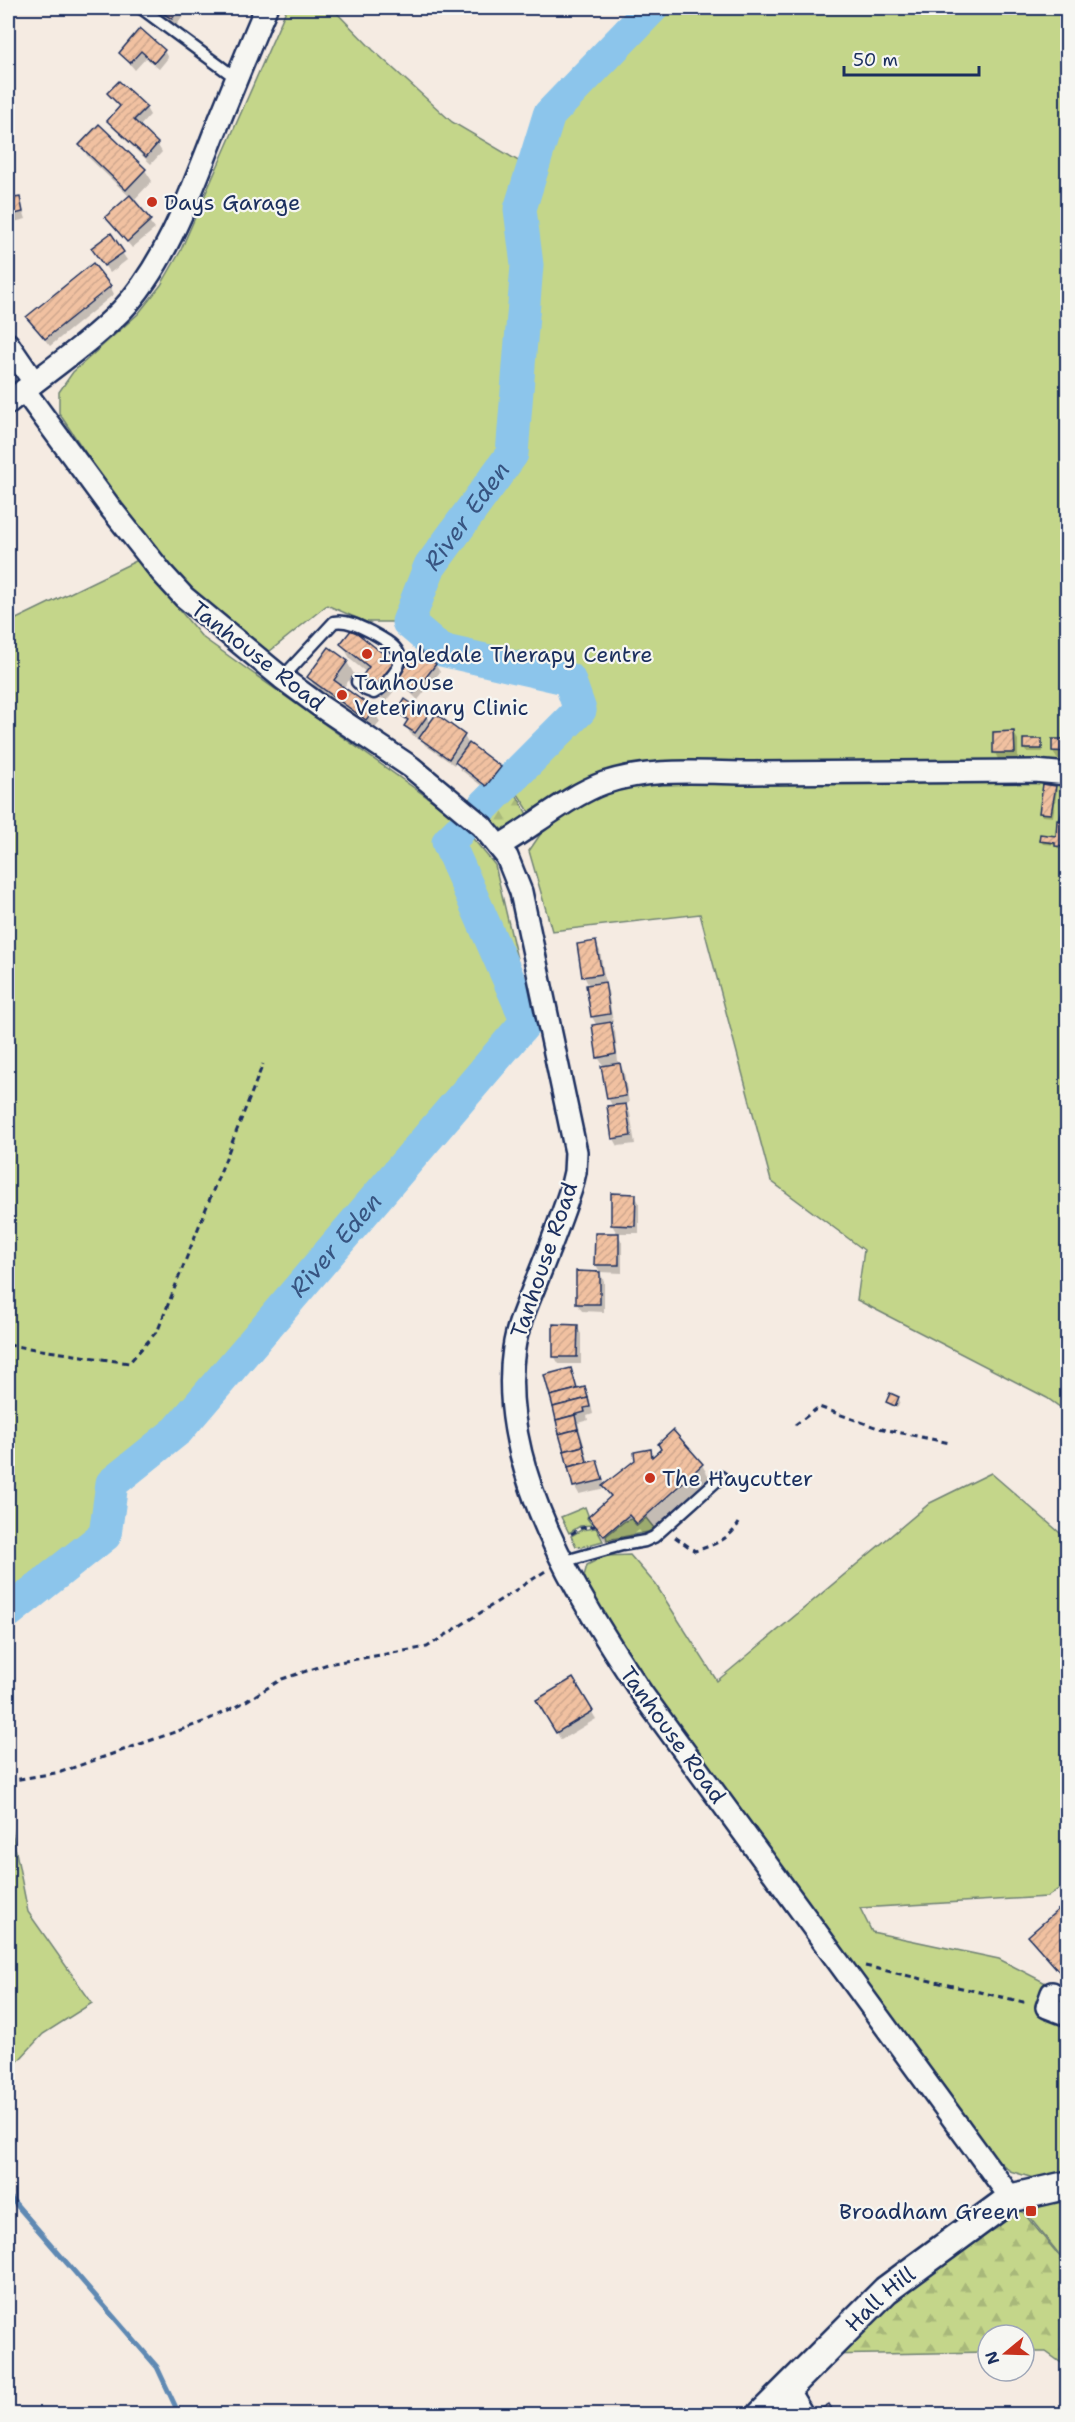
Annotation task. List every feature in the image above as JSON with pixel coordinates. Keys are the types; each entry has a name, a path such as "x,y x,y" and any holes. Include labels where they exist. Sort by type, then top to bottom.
{"street":[{"path":"8,403 122,310 150,271 193,188 266,8"},
{"name":"Tanhouse Road","path":"8,344 29,386 112,510 162,573 207,618 282,678 411,767 482,826 499,846 513,871 520,892 576,1152 571,1189 522,1317 514,1346 513,1409 528,1476 546,1526 563,1562 610,1645 643,1695 1011,2198"},
{"path":"499,846 581,794 622,777 658,774 1035,771 1068,774"},
{"path":"1049,2000 1068,2015"},
{"path":"1011,2198 1068,2185"},
{"name":"Hall Hill","path":"762,2415 886,2290 1011,2198"},
{"path":"788,2391 802,2415"}],"lane":[{"path":"141,8 236,78"},
{"path":"282,678 334,622 343,621 390,643 400,654 400,663 396,672 381,689 374,693 366,690 357,682"},
{"path":"563,1562 622,1545 645,1541 663,1530 721,1477"}],"path":[{"path":"8,1345 129,1363 158,1330 263,1064"},
{"path":"795,1425 819,1407 878,1428 950,1443"},
{"path":"663,1530 695,1551 723,1540 734,1532 739,1523"},
{"path":"8,1781 61,1772 203,1722 243,1703 282,1678 328,1664 427,1647 563,1562 567,1536 581,1528 595,1526"},
{"path":"861,1965 1049,2000"}],"green space":[{"path":"287,8 332,8 373,50 452,122 532,169 549,115 652,8 1067,8 1067,1412 1047,1398 857,1300 864,1250 771,1181 700,914 552,931 529,851 542,832 516,791 528,766 580,710 552,675 441,650 408,622 366,622 327,605 265,655 208,609 180,579 105,482 59,413 59,392 73,372 138,314 161,285 180,252"},
{"path":"138,560 202,637 455,817 495,865 517,959 527,1021 178,1430 112,1483 105,1535 8,1612 8,623"},
{"path":"507,777 531,822 510,837 469,799"},
{"path":"991,1473 1067,1539 1067,1883 1047,1897 860,1908 872,1932 999,1959 1067,1994 1067,2264 1022,2208 1040,2180 1010,2171 990,2153 715,1783 612,1631 590,1592 584,1576 587,1565 605,1556 630,1555 656,1585 717,1681 930,1503"},
{"path":"585,1507 587,1518 592,1525 580,1526 569,1533 561,1517"},
{"path":"646,1518 654,1528 648,1532 607,1540 606,1536 625,1521 631,1519 637,1526"},
{"path":"596,1528 603,1541 581,1547 576,1546 571,1536 581,1530"},
{"path":"8,1812 28,1912 92,2003 43,2034 8,2072"},
{"path":"1011,2198 1067,2265 1067,2367 1046,2352 1036,2352 1036,2323 976,2323 976,2352 823,2355"}],"building":[{"path":"155,8 180,8 172,19"},
{"path":"140,28 165,50 154,63 141,51 130,63 119,53"},
{"path":"119,81 147,107 134,120 158,143 146,157 107,121 120,106 107,93"},
{"path":"99,124 146,169 126,190 79,145"},
{"path":"130,195 151,220 127,242 105,217"},
{"path":"20,197 23,212 11,215 13,223 8,224 8,199"},
{"path":"111,233 124,252 104,266 91,248"},
{"path":"93,263 111,286 45,339 26,317"},
{"name":"Ingledale Therapy Centre","path":"352,629 395,663 376,687 362,676 369,667 340,644"},
{"name":"Tanhouse Veterinary Clinic","path":"329,647 348,661 334,680 374,709 366,720 307,677"},
{"path":"419,650 436,664 414,693 396,679"},
{"path":"405,699 428,715 415,733 404,726 408,720 397,712"},
{"path":"436,714 465,735 449,759 419,738"},
{"path":"1014,731 1015,753 993,753 993,732"},
{"path":"1023,739 1042,739 1042,749 1023,749"},
{"path":"1052,739 1068,739 1068,752 1052,751"},
{"path":"469,743 501,767 486,786 455,762"},
{"path":"1043,784 1056,786 1051,814 1039,813"},
{"path":"1064,805 1068,806 1068,821 1060,819"},
{"path":"1057,820 1066,821 1064,847 1039,841 1040,834 1056,836"},
{"path":"596,941 602,974 582,977 577,944"},
{"path":"605,982 610,1014 591,1017 586,985"},
{"path":"611,1022 616,1054 597,1058 592,1025"},
{"path":"620,1063 626,1096 607,1099 601,1066"},
{"path":"626,1104 631,1136 612,1139 607,1106"},
{"path":"611,1193 636,1194 635,1226 611,1225"},
{"path":"595,1233 619,1233 619,1265 594,1265"},
{"path":"576,1271 600,1272 600,1304 576,1304"},
{"path":"553,1324 578,1325 577,1357 553,1357"},
{"path":"571,1368 577,1389 550,1396 544,1375"},
{"path":"585,1387 588,1398 553,1407 550,1396"},
{"path":"890,1393 899,1397 895,1406 886,1402"},
{"path":"588,1398 590,1407 584,1408 585,1412 556,1420 553,1407"},
{"path":"575,1415 578,1429 559,1434 556,1420"},
{"path":"578,1429 583,1446 564,1451 559,1434"},
{"name":"The Haycutter","path":"673,1430 703,1464 637,1524 629,1515 604,1536 588,1517 611,1496 602,1486 635,1460 634,1452 651,1449 652,1457 661,1449 658,1444"},
{"path":"583,1446 587,1462 568,1467 564,1451"},
{"path":"597,1460 603,1480 573,1487 568,1467"},
{"path":"573,1678 593,1711 556,1733 536,1700"},
{"path":"1067,1902 1068,1974 1064,1977 1028,1936"},
{"path":"829,2404 835,2414 812,2414"},
{"path":"845,2408 848,2414 835,2414"}],"waterway":[{"name":"River Eden","path":"485,805 580,710 569,679 441,650 408,622 429,568 512,454 527,265 520,209 549,115 652,8"},
{"name":"River Eden","path":"8,1612 105,1535 112,1483 178,1430 527,1021 448,842 459,831"},
{"path":"8,2195 157,2367 179,2414"}],"place":[{"name":"Days Garage","path":"152,202"},
{"name":"Ingledale Therapy Centre","path":"367,654"},
{"name":"Tanhouse Veterinary Clinic","path":"342,695"},
{"name":"The Haycutter","path":"650,1478"},
{"name":"Broadham Green","path":"1031,2211"}]}
